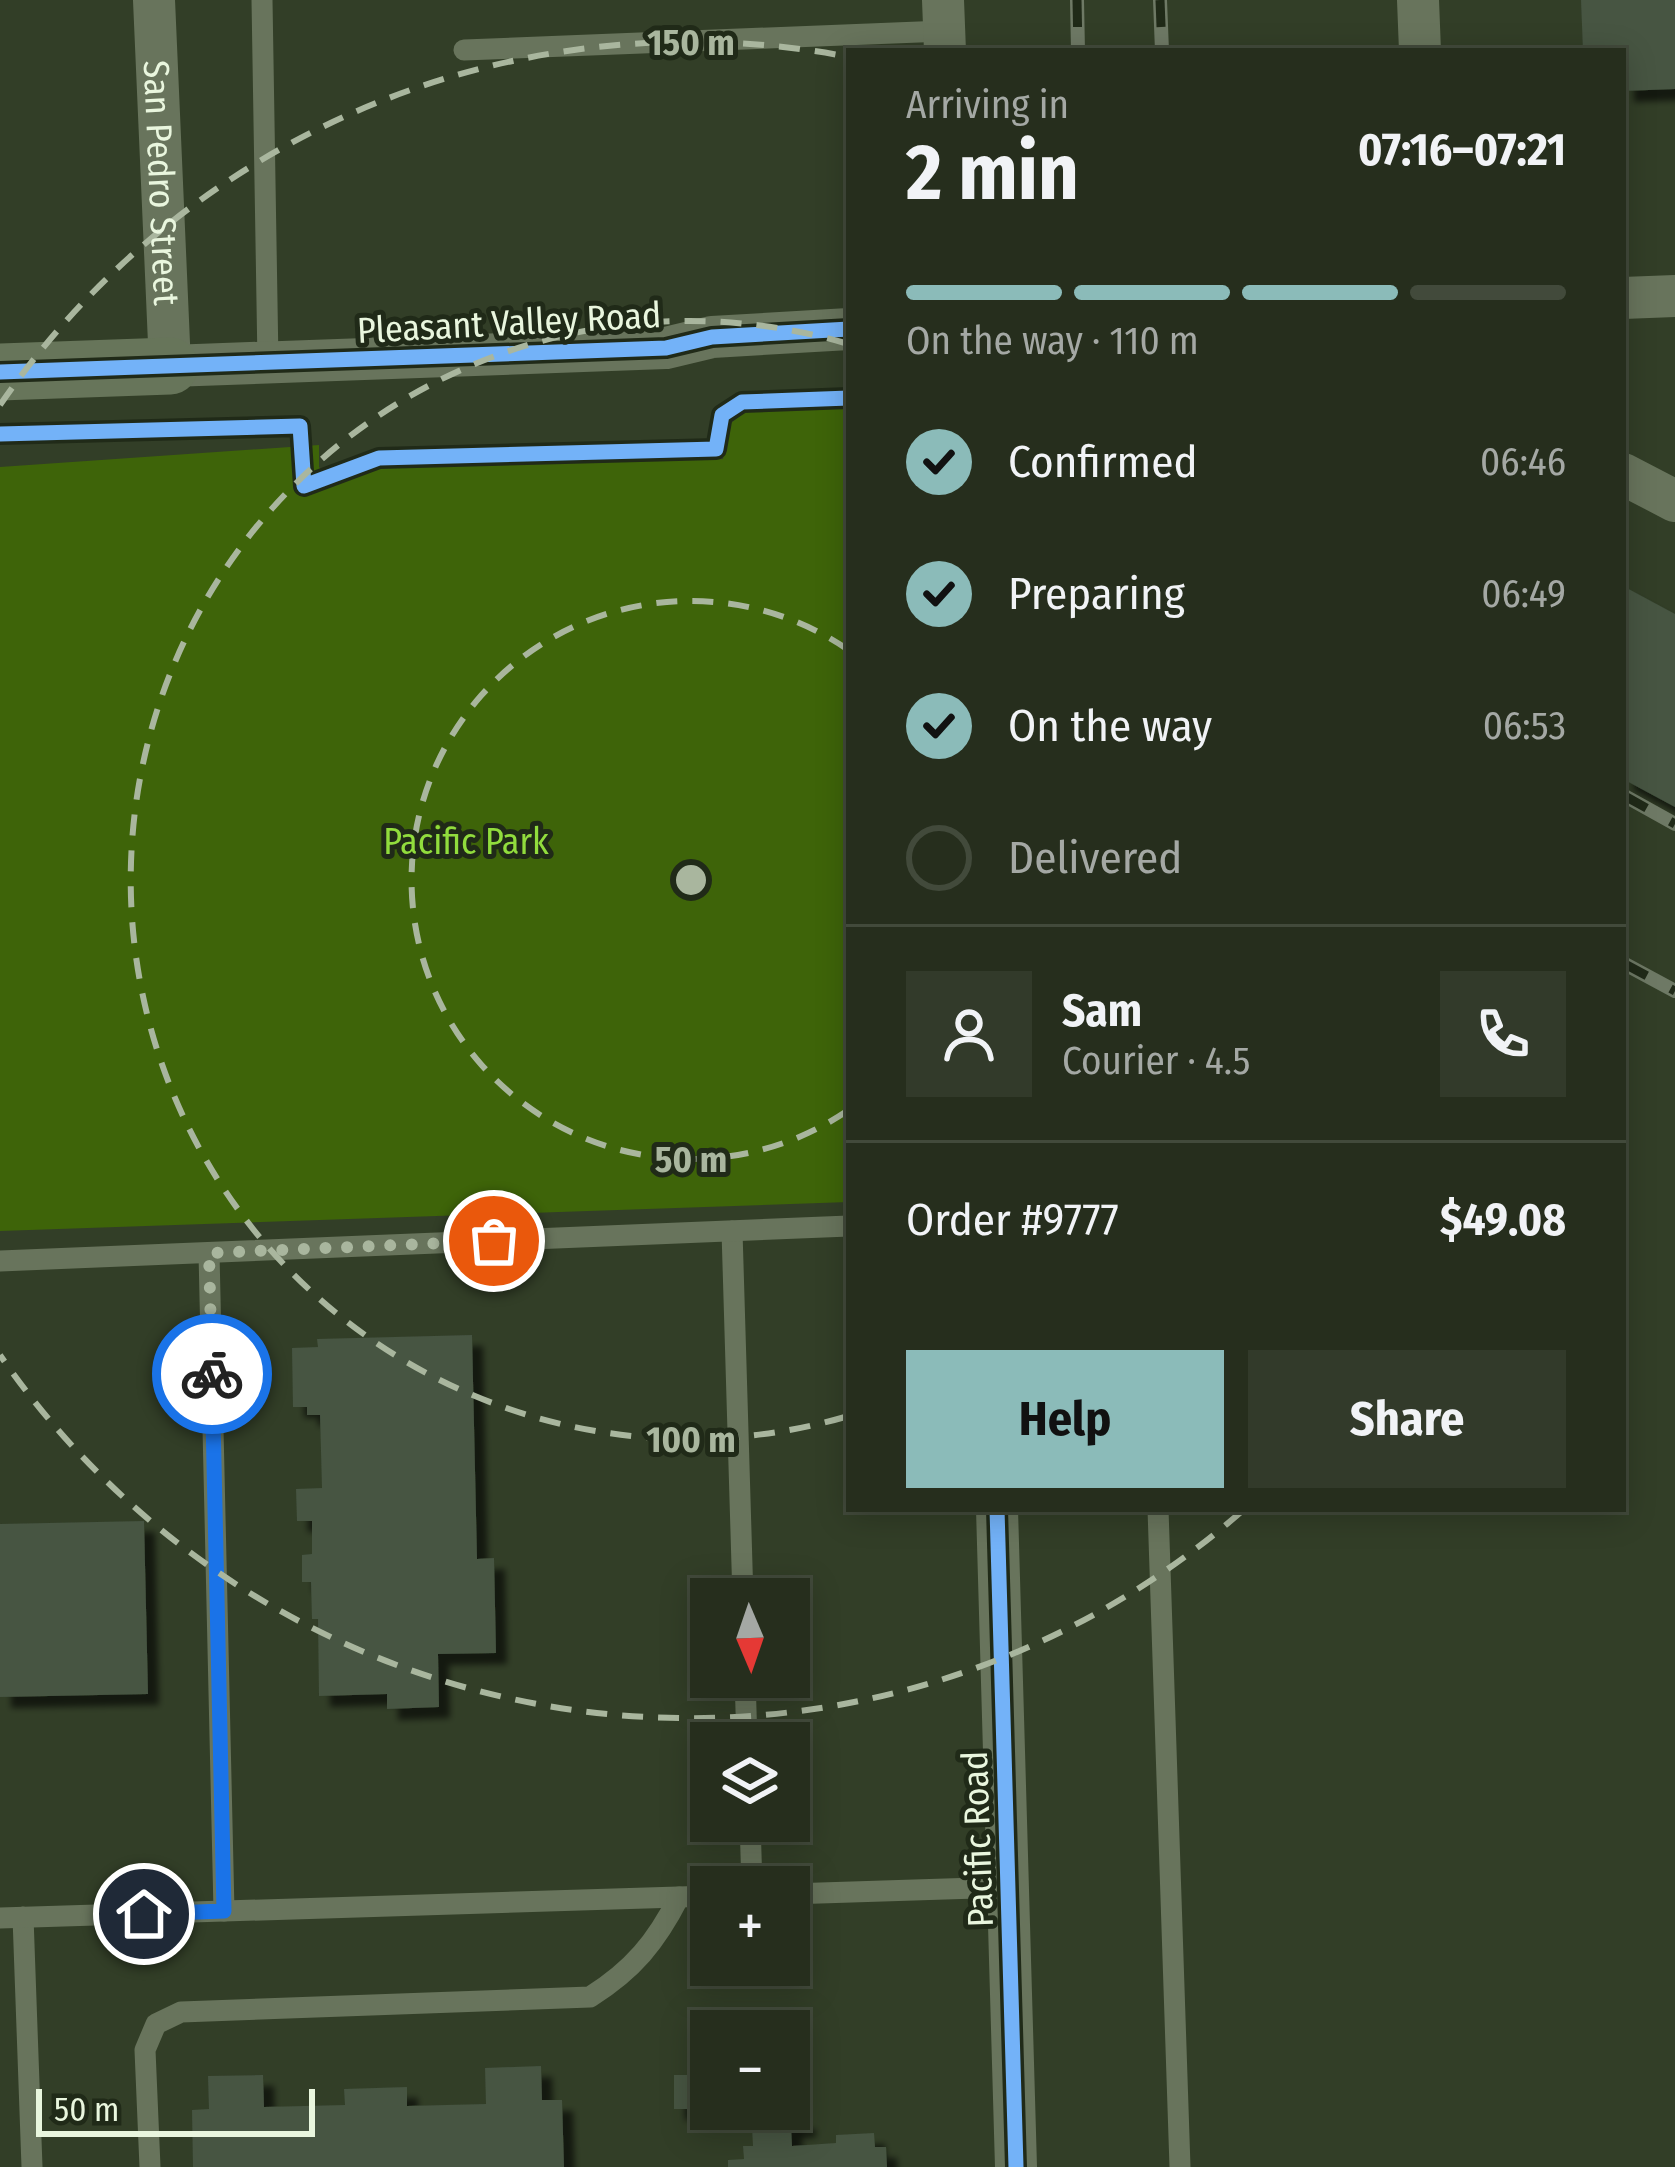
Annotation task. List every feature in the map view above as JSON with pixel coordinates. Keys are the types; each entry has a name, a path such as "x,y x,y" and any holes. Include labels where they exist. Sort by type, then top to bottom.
{"street":[{"name":"San Pedro Street","path":"154,0 170,366"},
{"path":"1418,0 1420,48"},
{"path":"1626,298 1675,296"},
{"name":"Pleasant Valley Road","path":"170,366 666,348 712,337 846,329"},
{"path":"0,372 170,366"},
{"path":"1626,476 1675,501"},
{"name":"Pacific Road","path":"997,1512 1016,2167"}],"lane":[{"path":"262,0 268,364"},
{"path":"464,50 944,27"},
{"path":"0,1261 846,1226"},
{"path":"732,1231 742,1578"},
{"path":"209,1253 224,1911"},
{"path":"1158,1512 1180,2167"},
{"path":"810,1893 1008,1887"},
{"path":"150,2167 145,2050 156,2024 182,2012 590,1997 627,1973 658,1939 679,1897"},
{"path":"0,1918 690,1897"},
{"path":"23,1917 32,2167"}],"path":[{"path":"277,426 300,426 304,486 379,458 716,449 722,415 742,402 846,398"}],"green space":[{"name":"Pacific Park","path":"846,407 846,1202 0,1231 0,467 319,445 319,467 334,484 371,468 723,459 726,427 746,411"}],"building":[{"path":"1581,0 1675,0 1675,89 1626,91 1626,48 1583,48"},
{"path":"1626,588 1675,614 1675,807 1626,781"},
{"path":"472,1335 477,1559 494,1558 496,1653 438,1654 439,1707 387,1709 387,1694 319,1696 318,1619 312,1619 311,1582 302,1582 302,1555 312,1554 312,1521 297,1521 296,1489 322,1488 320,1415 307,1415 307,1407 293,1407 292,1348 318,1347 317,1339"},
{"path":"144,1521 148,1694 0,1697 0,1524"},
{"path":"541,2066 542,2100 562,2100 564,2167 193,2167 192,2110 209,2109 208,2076 263,2075 264,2107 345,2105 344,2089 407,2087 407,2106 486,2104 485,2068"},
{"path":"674,2075 690,2075 690,2109 674,2109"},
{"path":"752,2130 791,2130 792,2146 836,2143 836,2135 874,2133 875,2147 886,2147 887,2167 728,2167 728,2160 744,2159 743,2146 753,2146"}],"railway":[{"path":"1077,0 1078,48"},
{"path":"1160,0 1162,48"},
{"path":"1626,797 1675,824"},
{"path":"1626,965 1675,991"}],"cycle path":[{"path":"0,372 666,348 712,337 846,329"},
{"path":"0,434 300,426 304,486 379,458 716,449 722,415 742,402 846,398"},
{"path":"997,1512 1016,2167"}],"way so far":[{"path":"212,1374 209,1253 494,1241"}],"route":[{"path":"144,1914 224,1911 212,1374"}]}
